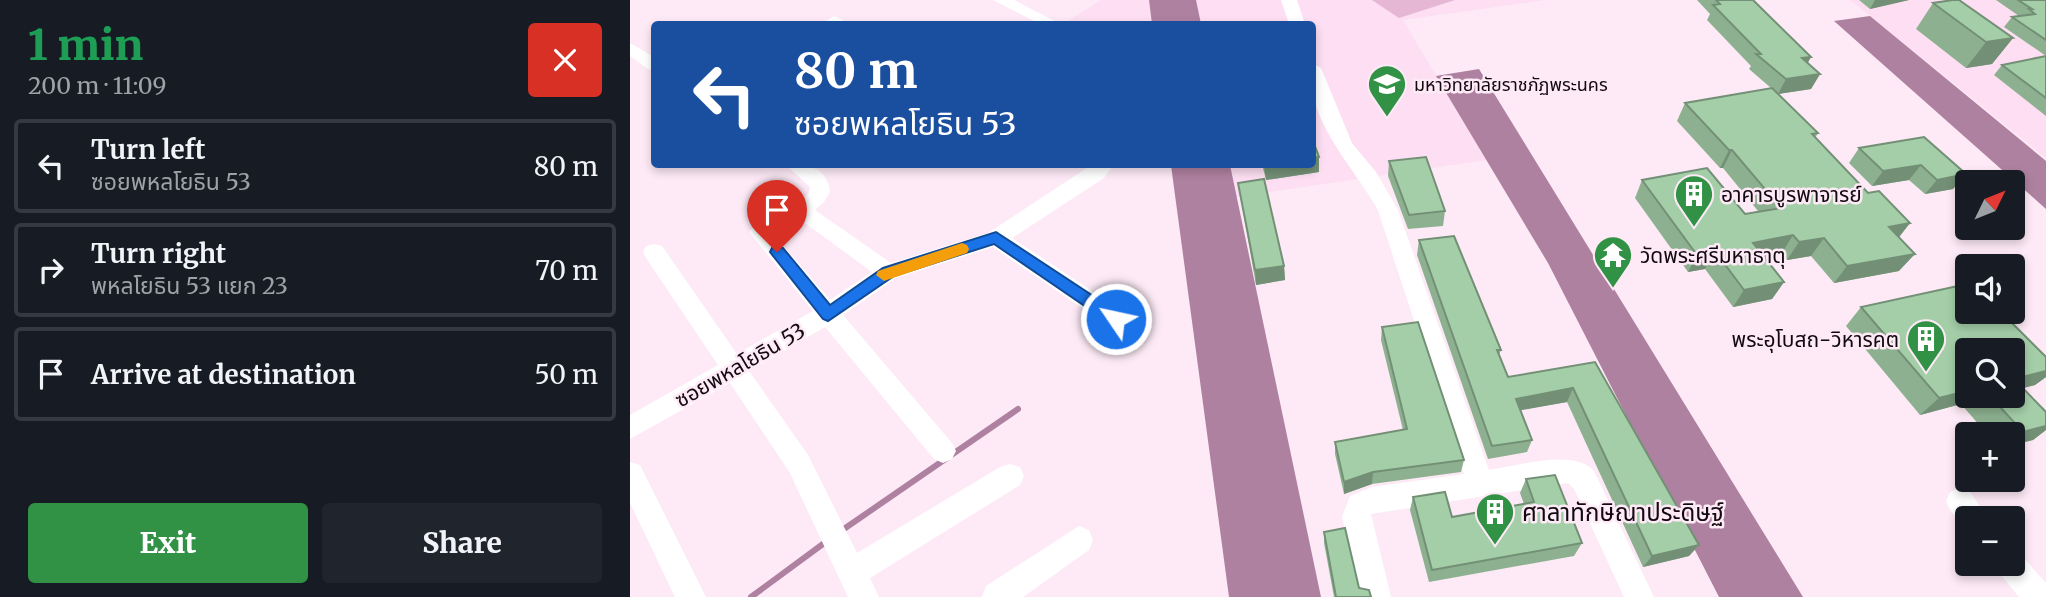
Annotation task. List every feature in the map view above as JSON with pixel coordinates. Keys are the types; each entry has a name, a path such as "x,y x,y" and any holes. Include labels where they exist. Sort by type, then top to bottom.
{"street":[{"path":"1001,0 1046,21"},
{"path":"1289,0 1296,21"},
{"path":"630,48 651,63"},
{"path":"1316,78 1343,145 1369,177 1388,210 1480,482"},
{"path":"799,168 818,182 820,188 817,196 804,209 805,213 888,272"},
{"name":"ซอยพหลโยธิน 53","path":"630,428 828,314 888,272 996,238 1101,168"},
{"path":"760,232 943,451"},
{"path":"996,238 1116,319"},
{"path":"654,252 799,464 858,585 1010,475"},
{"path":"1376,597 1356,517 1360,505 1372,500 1480,482 1568,471 1577,472 1639,597"},
{"path":"630,474 691,597"},
{"path":"997,597 1079,540"},
{"path":"2020,576 2038,597"}],"shaded area":[{"name":"มหาวิทยาลัยราชภัฏพระนคร","path":"1101,0 1545,0 1403,20 1486,160 1176,206 1171,168 1316,168 1316,21 1068,21"},
{"path":"1149,0 1196,0 1200,21 1152,21"},
{"path":"1372,0 1455,0 1399,18"},
{"path":"1850,0 2046,0 2046,158 1870,16"},
{"path":"1870,16 2046,161 2046,209 2025,190 2025,170 2002,170 1834,21"},
{"path":"1479,69 1803,597 1719,597 1548,263 1436,76"},
{"path":"1171,168 1231,168 1321,597 1229,597"}],"building":[{"path":"1716,0 1753,0 1811,57 1802,58 1820,74 1786,79 1756,54 1761,54 1713,5 1720,4"},
{"path":"1959,0 2013,38 1986,42 1933,3"},
{"path":"2018,0 2046,0 2046,40 2012,17 2035,14"},
{"path":"2046,56 2046,98 2002,65"},
{"path":"1772,88 1818,133 1812,134 1868,193 1879,191 1910,223 1889,227 1915,254 1847,266 1824,238 1799,242 1793,235 1753,243 1784,282 1744,290 1715,251 1697,255 1642,180 1707,168 1745,214 1781,208 1732,150 1729,150 1685,103"},
{"path":"1924,137 1961,170 1955,170 1955,176 1937,180 1921,165 1883,171 1859,148"},
{"path":"1426,157 1445,211 1409,215 1389,161"},
{"path":"1264,179 1284,266 1255,270 1238,183"},
{"path":"1454,236 1501,350 1497,350 1508,377 1595,362 1699,545 1652,556 1573,388 1516,399 1532,440 1492,446 1419,240"},
{"path":"1955,287 1955,324 2013,324 2046,357 2046,371 2025,376 2025,338 1955,338 1955,394 1939,398 1861,307"},
{"path":"1418,322 1464,460 1373,472 1344,482 1335,442 1407,429 1382,327"},
{"path":"2025,390 2046,412 2046,426 2025,431 2025,422 2014,422 2001,408 2025,408"},
{"path":"1555,475 1582,543 1432,570 1413,497 1445,492 1452,517 1534,502 1526,479"},
{"path":"1345,528 1359,588 1369,590 1371,597 1336,597 1324,532"}],"waterway":[{"path":"841,531 1018,409"},
{"path":"751,597 827,541"}],"slow traffic":[{"path":"884,275 962,249"}],"place":[{"name":"มหาวิทยาลัยราชภัฏพระนคร","path":"1387,118"},
{"name":"อาคารบูรพาจารย์","path":"1694,228"},
{"name":"วัดพระศรีมหาธาตุ","path":"1613,289"},
{"name":"พระอุโบสถ-วิหารคต","path":"1926,373"},
{"name":"ศาลาทักษิณาประดิษฐ์","path":"1495,546"}],"route":[{"path":"777,252 828,314 888,272 996,238 1116,319"}]}
